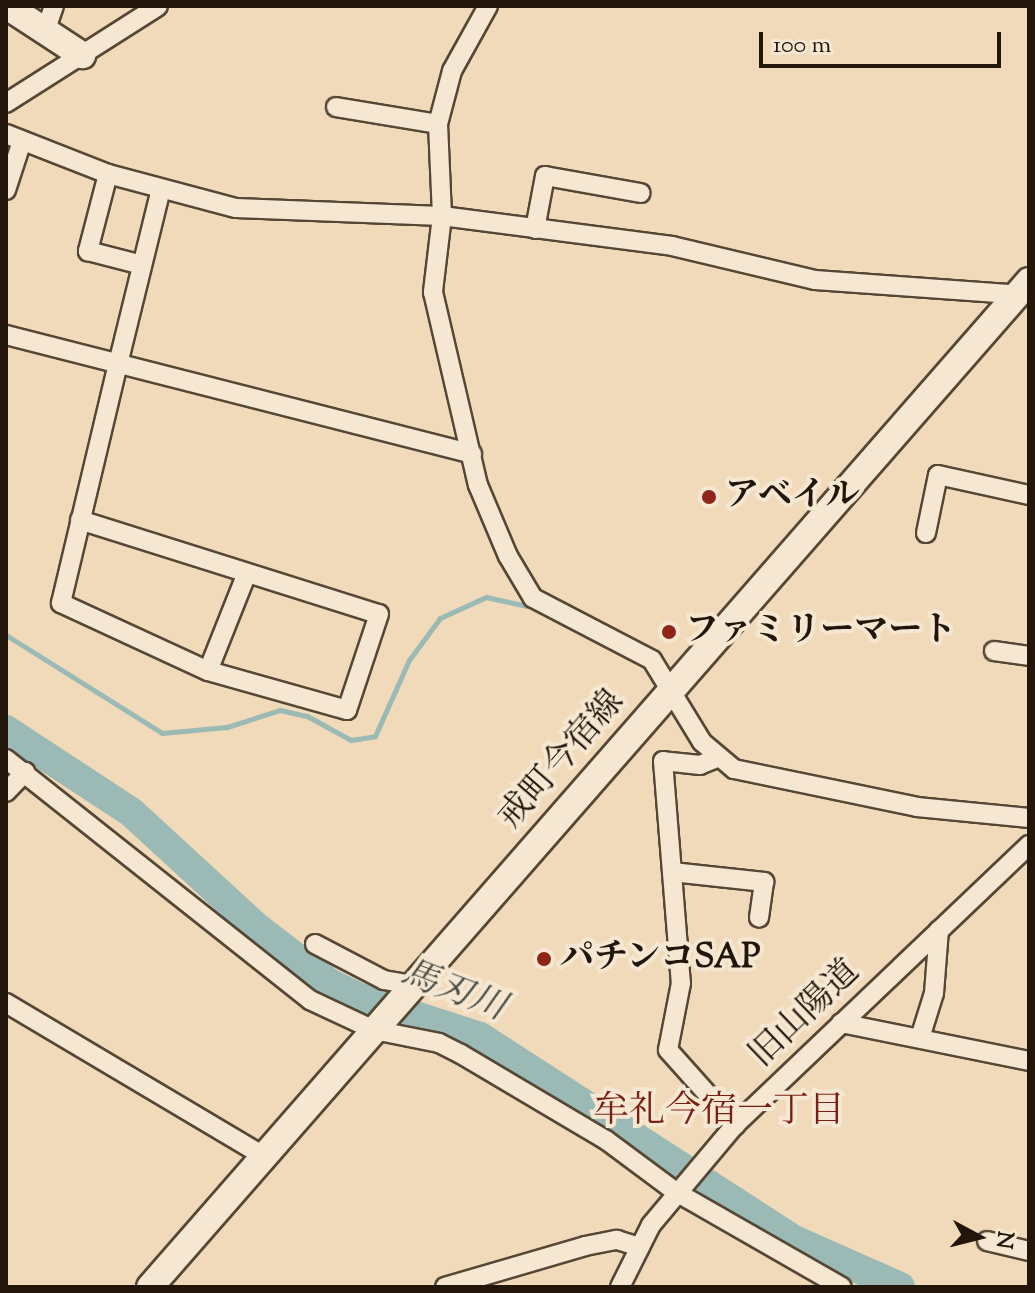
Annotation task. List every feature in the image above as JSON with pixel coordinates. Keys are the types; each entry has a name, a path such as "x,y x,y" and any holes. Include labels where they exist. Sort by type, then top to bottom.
{"street":[{"path":"7,6 50,18 82,55"},
{"path":"6,103 158,6"},
{"path":"488,6 452,71 438,124 442,216 433,292 478,485 508,556 533,598 633,647 652,660 717,758 762,777 849,795 1029,818"},
{"path":"336,107 438,124"},
{"path":"6,190 14,137 108,174 236,208 442,216 672,246 815,280 1025,291"},
{"path":"108,174 88,251 142,265"},
{"path":"535,229 545,176 640,193"},
{"path":"80,520 379,614 347,710 208,671 61,603 80,520 161,189"},
{"name":"戒町今宿線","path":"150,1287 1025,291"},
{"path":"6,335 472,454"},
{"path":"926,533 938,475 1029,495"},
{"path":"208,671 247,573"},
{"path":"994,651 1029,656"},
{"path":"717,758 700,765 663,761 681,983 668,1050 735,1125"},
{"path":"6,759 310,1000 377,1026 439,1043 461,1054 842,1287"},
{"path":"6,792 25,772"},
{"name":"旧山陽道","path":"620,1287 640,1247 678,1189 735,1125 1029,845"},
{"path":"672,872 764,882 759,918"},
{"path":"920,1038 934,993 939,930"},
{"path":"315,944 384,980 409,989"},
{"path":"6,1003 264,1156"},
{"path":"841,1023 1029,1061"},
{"path":"445,1287 585,1246 617,1240 640,1247"},
{"path":"987,1241 1029,1251"}],"waterway":[{"path":"6,635 162,733 227,727 280,710 307,716 351,740 375,736 409,660 440,618 486,597 527,606"},
{"name":"馬刃川","path":"6,730 131,812 256,927 329,983 360,998 480,1037 794,1240 900,1287"}],"place":[{"name":"アベイル","path":"709,497"},
{"name":"ファミリーマート","path":"669,632"},
{"name":"パチンコSAP","path":"544,959"}],"district":[{"name":"牟礼今宿一丁目","path":"719,1113"}]}
